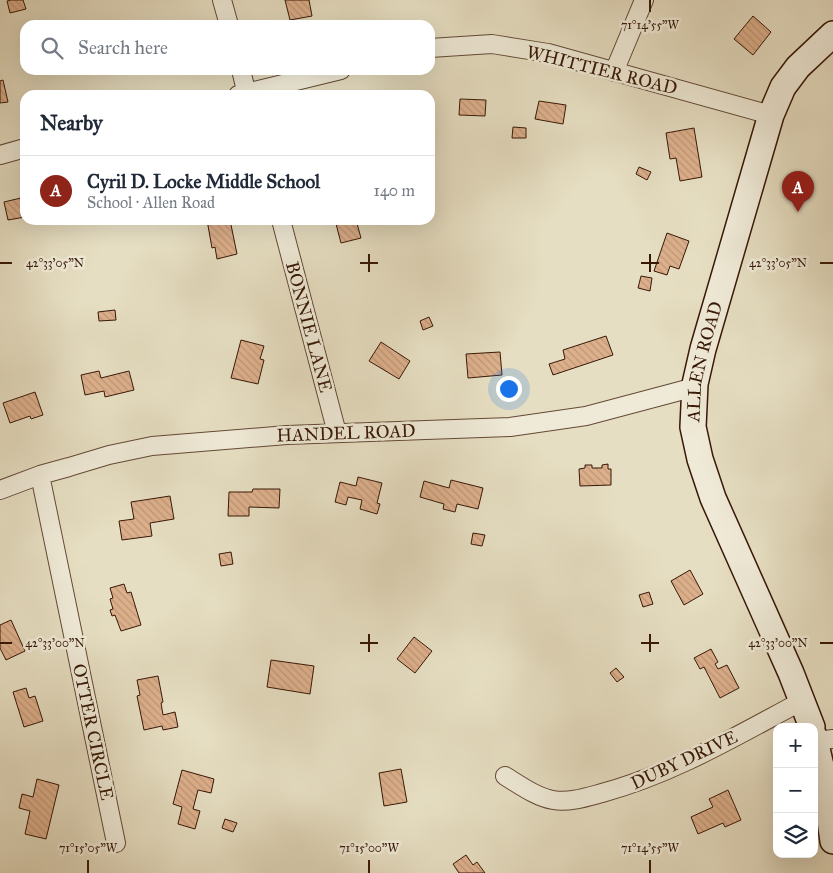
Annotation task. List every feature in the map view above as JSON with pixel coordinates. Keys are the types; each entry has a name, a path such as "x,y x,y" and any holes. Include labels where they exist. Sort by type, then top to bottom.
{"street":[{"path":"222,0 228,20"},
{"path":"614,72 644,0"},
{"name":"ALLEN ROAD","path":"833,34 798,67 783,87 771,115 703,349 695,387 694,427 700,459 713,498 819,736 833,841"},
{"name":"WHITTIER ROAD","path":"435,48 492,44 548,53 771,115"},
{"path":"242,75 244,90"},
{"path":"260,90 322,75"},
{"path":"0,155 20,149"},
{"name":"BONNIE LANE","path":"281,225 337,433"},
{"name":"HANDEL ROAD","path":"0,490 40,475 109,455 152,446 287,435 510,427 586,416 695,387"},
{"name":"OTTER CIRCLE","path":"40,475 116,843"},
{"name":"DUBY DRIVE","path":"505,776 540,796 553,800 586,798 628,786 667,771 705,753 802,701"}],"building":[{"path":"23,0 26,9 10,13 7,1"},
{"path":"285,0 309,0 312,16 290,20"},
{"path":"753,16 771,32 753,55 734,39"},
{"path":"3,80 8,102 0,103 0,81"},
{"path":"460,99 486,100 485,116 459,115"},
{"path":"539,101 566,105 563,124 535,119"},
{"path":"513,127 526,128 526,138 512,138"},
{"path":"694,128 702,177 680,181 676,158 670,159 666,133"},
{"path":"639,167 651,172 647,180 636,174"},
{"path":"20,198 20,218 8,220 4,202"},
{"path":"208,225 231,225 237,254 217,259 215,247 212,248"},
{"path":"336,225 357,225 361,238 341,243"},
{"path":"667,233 689,241 679,269 670,266 667,275 654,271"},
{"path":"641,276 652,278 650,291 638,288"},
{"path":"115,310 116,320 99,321 98,312"},
{"path":"429,317 433,326 423,330 420,321"},
{"path":"606,336 613,355 553,375 549,364 565,359 563,350"},
{"path":"241,340 264,346 260,359 264,360 258,384 231,378"},
{"path":"381,342 410,361 399,379 369,361"},
{"path":"500,352 502,375 468,378 466,354"},
{"path":"99,371 101,378 129,371 134,390 105,397 104,391 85,395 81,375"},
{"path":"35,392 43,415 31,419 30,416 10,423 3,403"},
{"path":"608,464 608,469 611,469 611,485 580,486 579,469 585,468 585,465 592,465 592,468 602,468 602,465"},
{"path":"358,477 382,483 377,503 380,504 377,514 360,509 362,500 348,497 346,505 335,502 340,482 356,486"},
{"path":"451,480 483,488 478,509 457,504 455,512 443,509 444,504 420,497 424,481 449,488"},
{"path":"253,489 280,489 279,508 249,507 249,516 228,516 229,492 252,492"},
{"path":"170,496 174,519 150,523 152,536 122,540 119,521 134,519 131,502"},
{"path":"473,533 485,535 482,546 471,544"},
{"path":"231,552 233,564 221,566 219,554"},
{"path":"690,570 703,594 684,605 671,581"},
{"path":"124,584 127,593 131,592 141,625 121,631 115,615 112,616 110,610 113,609 110,599 113,598 110,588"},
{"path":"649,592 653,604 643,607 639,595"},
{"path":"11,620 25,651 6,660 0,648 0,625"},
{"path":"414,637 432,651 415,673 397,659"},
{"path":"711,649 718,662 715,664 718,669 727,665 739,688 720,698 704,667 700,669 694,658"},
{"path":"271,660 314,666 310,694 267,687"},
{"path":"616,668 624,677 617,682 610,673"},
{"path":"158,676 163,702 161,703 163,715 175,712 178,727 163,730 162,726 144,730 137,696 140,695 137,680"},
{"path":"26,688 29,698 35,696 43,721 24,727 13,692"},
{"path":"401,769 407,802 384,806 379,773"},
{"path":"182,770 214,779 211,793 198,790 193,809 200,811 195,829 178,824 182,807 173,804"},
{"path":"37,779 59,785 46,839 25,834 30,811 19,808 22,794 33,797"},
{"path":"728,790 741,820 725,827 723,823 698,834 691,817 713,807 709,799"},
{"path":"225,819 237,823 233,832 222,828"},
{"path":"466,855 473,865 477,862 485,873 459,873 453,864"}],"place":[{"name":"Cyril D. Locke Middle School","path":"798,212"}]}
